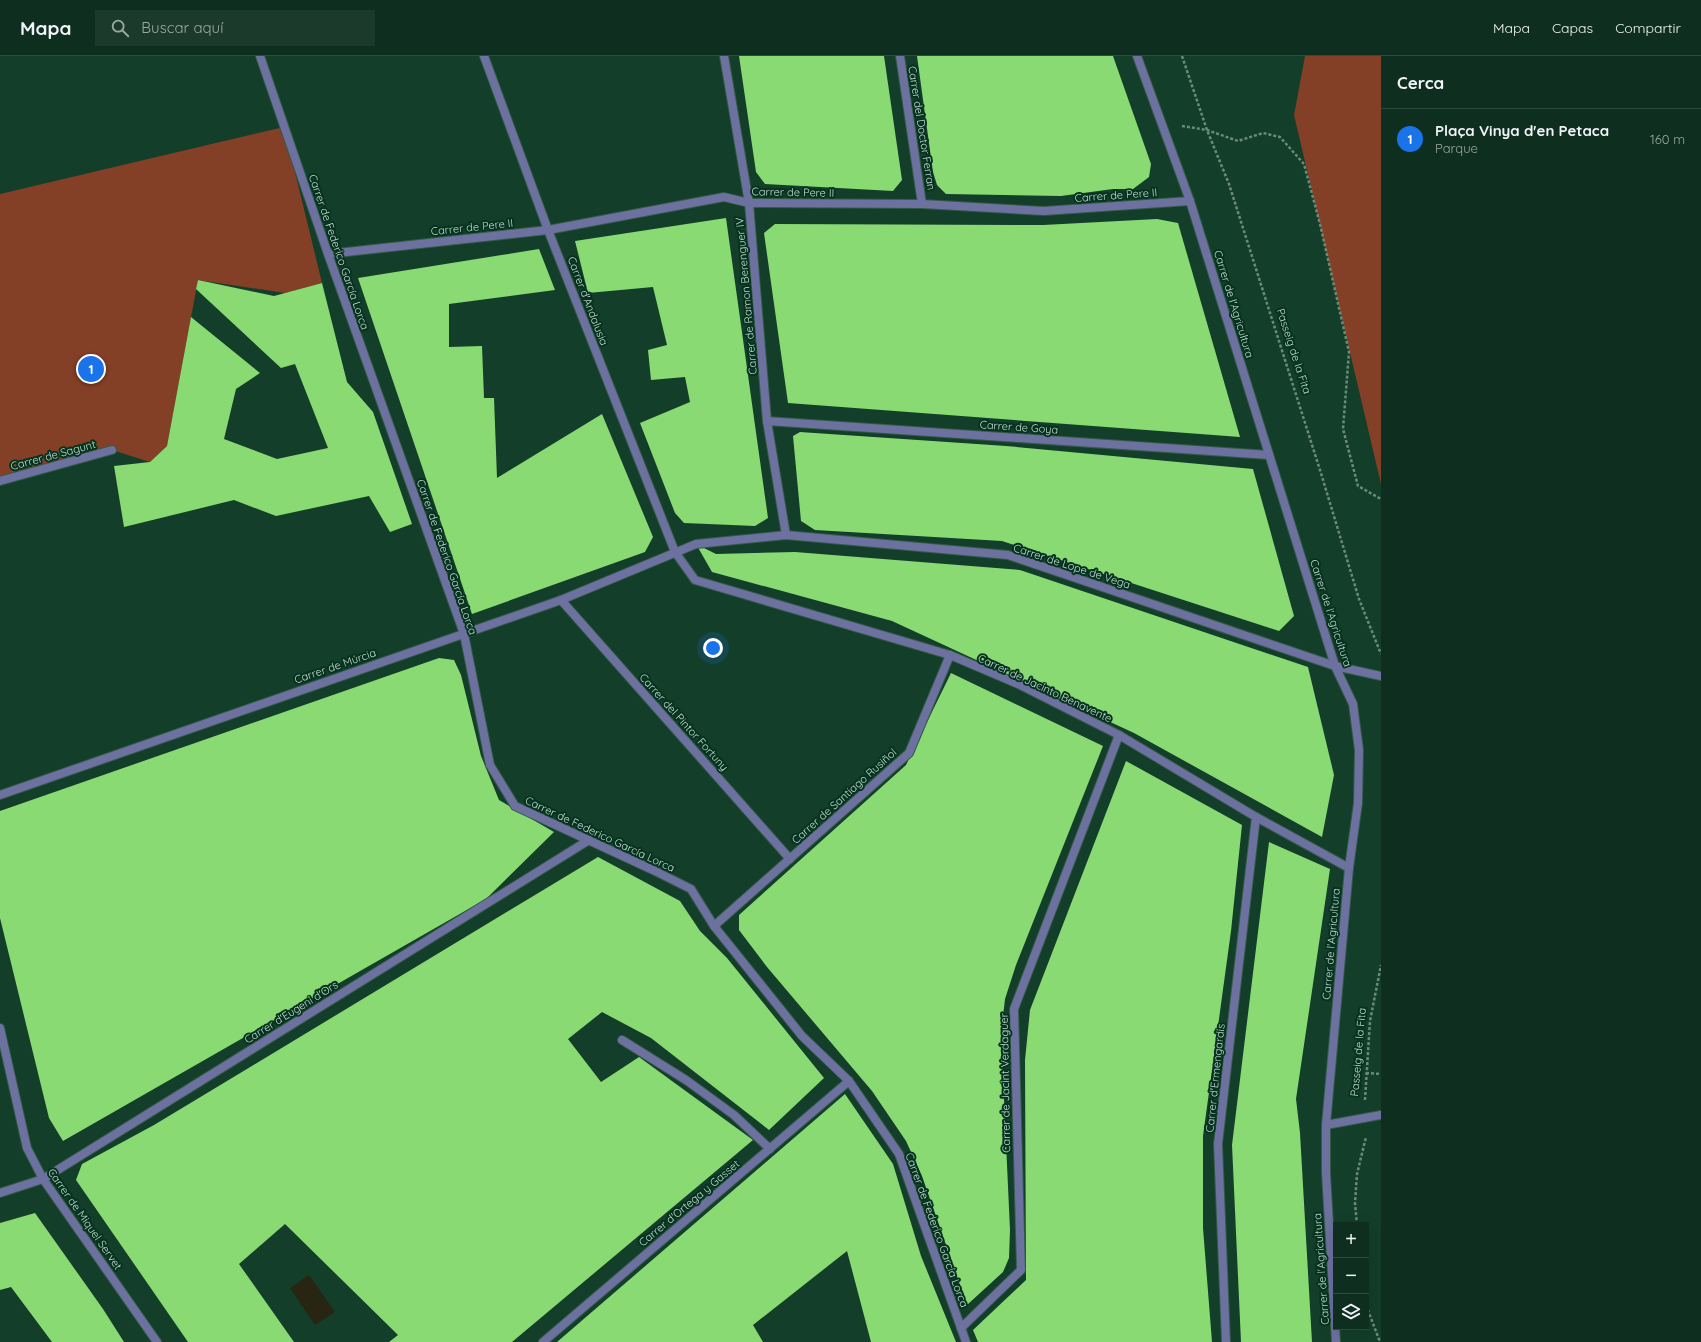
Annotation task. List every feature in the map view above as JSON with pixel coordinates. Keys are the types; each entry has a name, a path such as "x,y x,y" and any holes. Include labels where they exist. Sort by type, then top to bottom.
{"street":[{"name":"Carrer de Federico García Lorca","path":"260,56 328,254 464,634 490,765 515,806 590,840 691,889 714,926 802,1036 849,1081 899,1154 966,1342"},
{"name":"Carrer d'Andalusia","path":"484,56 548,230 675,552"},
{"name":"Carrer de Ramon Berenguer IV","path":"724,56 749,203 767,421 786,535"},
{"name":"Carrer del Doctor Ferran","path":"900,56 922,204"},
{"name":"Carrer de l'Agricultura","path":"1137,56 1190,201 1335,666 1353,704 1359,750 1358,803 1349,868 1326,1124 1326,1173 1336,1342"},
{"name":"Carrer de Pere II","path":"328,254 548,230 724,197 749,203 922,204 1044,211 1190,201"},
{"name":"Carrer de Goya","path":"767,421 1269,455"},
{"name":"Carrer de Sagunt","path":"0,481 112,450"},
{"name":"Carrer de Lope de Vega","path":"675,552 696,544 786,535 1008,555 1335,666 1381,676"},
{"name":"Carrer de Múrcia","path":"0,795 561,600 675,552"},
{"name":"Carrer de Jacinto Benavente","path":"675,552 695,580 950,655 1018,684 1119,735 1256,817 1349,868"},
{"name":"Carrer del Pintor Fortuny","path":"561,600 790,859"},
{"name":"Carrer de Santiago Rusiñol","path":"714,926 909,753 950,655"},
{"name":"Carrer de Jacint Verdaguer","path":"961,1328 1021,1270 1014,1009 1119,735"},
{"name":"Carrer d'Ermengardis","path":"1226,1342 1218,1144 1256,817"},
{"name":"Carrer d'Eugeni d'Ors","path":"0,1193 43,1179 590,840"},
{"name":"Carrer de Miquel Servet","path":"0,1028 27,1148 43,1179 157,1342"},
{"path":"622,1040 686,1080 734,1115 770,1149"},
{"name":"Carrer d'Ortega y Gasset","path":"543,1342 849,1081"},
{"path":"1326,1124 1381,1115"}],"path":[{"name":"Passeig de la Fita","path":"1182,56 1207,130 1234,199 1320,470 1359,599 1381,654"},
{"path":"1160,122 1207,130 1238,142 1263,133 1280,137 1304,164 1320,224 1349,352 1343,429 1358,486 1381,499"},
{"name":"Passeig de la Fita","path":"1357,1222 1355,1203 1357,1174 1366,1140 1366,1073 1370,1021 1381,965"},
{"path":"1366,1073 1381,1074"},
{"path":"1369,1313 1380,1342"}],"shaded area":[{"path":"1305,56 1381,56 1381,484 1294,115"},
{"path":"284,127 322,283 285,293 198,280 167,446 150,462 112,450 0,478 0,194"},
{"path":"309,1275 335,1312 315,1325 290,1288"}],"building":[{"path":"739,56 884,56 902,180 893,191 765,184 756,172"},
{"path":"917,56 1113,56 1151,164 1149,177 1133,189 1113,189 1061,196 946,194 937,185 933,172"},
{"path":"726,218 768,518 755,526 684,523 675,513 640,423 690,402 685,377 651,380 648,350 667,345 653,287 588,293 575,241"},
{"path":"1157,219 1178,223 1240,437 788,403 764,233 775,224 1043,225"},
{"path":"539,249 555,290 449,304 449,347 482,346 484,398 494,398 497,478 602,414 653,537 645,552 472,614 358,278"},
{"path":"198,280 274,296 322,283 347,382 373,412 412,524 390,532 369,496 276,516 234,500 124,527 114,466 150,462 167,446 191,317 260,373 236,389 224,439 277,459 328,448 295,364 281,368 196,289"},
{"path":"800,432 1006,446 1253,469 1294,616 1279,631 1002,541 815,530 801,521 793,436"},
{"path":"696,544 716,554 795,552 1020,570 1308,667 1334,775 1322,837 1134,733 892,621 712,572"},
{"path":"439,658 454,660 461,675 481,756 499,800 554,832 486,899 63,1141 49,1118 0,918 0,811"},
{"path":"951,673 1103,746 1016,965 1005,999 1001,1034 1010,1230 1009,1258 1003,1272 967,1305 922,1176 906,1141 872,1091 767,967 739,930 739,915 906,765"},
{"path":"1126,761 1242,825 1231,931 1203,1136 1203,1228 1212,1342 978,1342 973,1330 1026,1280 1025,1060 1030,1010"},
{"path":"1269,842 1330,869 1296,1099 1300,1133 1312,1342 1241,1342 1232,1145"},
{"path":"598,857 680,901 700,931 727,958 824,1078 769,1130 651,1038 602,1012 568,1039 601,1082 639,1057 753,1140 512,1342 389,1342 398,1335 285,1224 239,1264 294,1342 188,1342 76,1180 82,1164 154,1125"},
{"path":"845,1094 893,1164 921,1256 956,1342 871,1342 847,1251 753,1325 763,1342 557,1342"},
{"path":"35,1213 103,1309 124,1342 52,1342 11,1287 0,1290 0,1223"}],"place":[{"name":"Plaça Vinya d'en Petaca","path":"91,369"}]}
